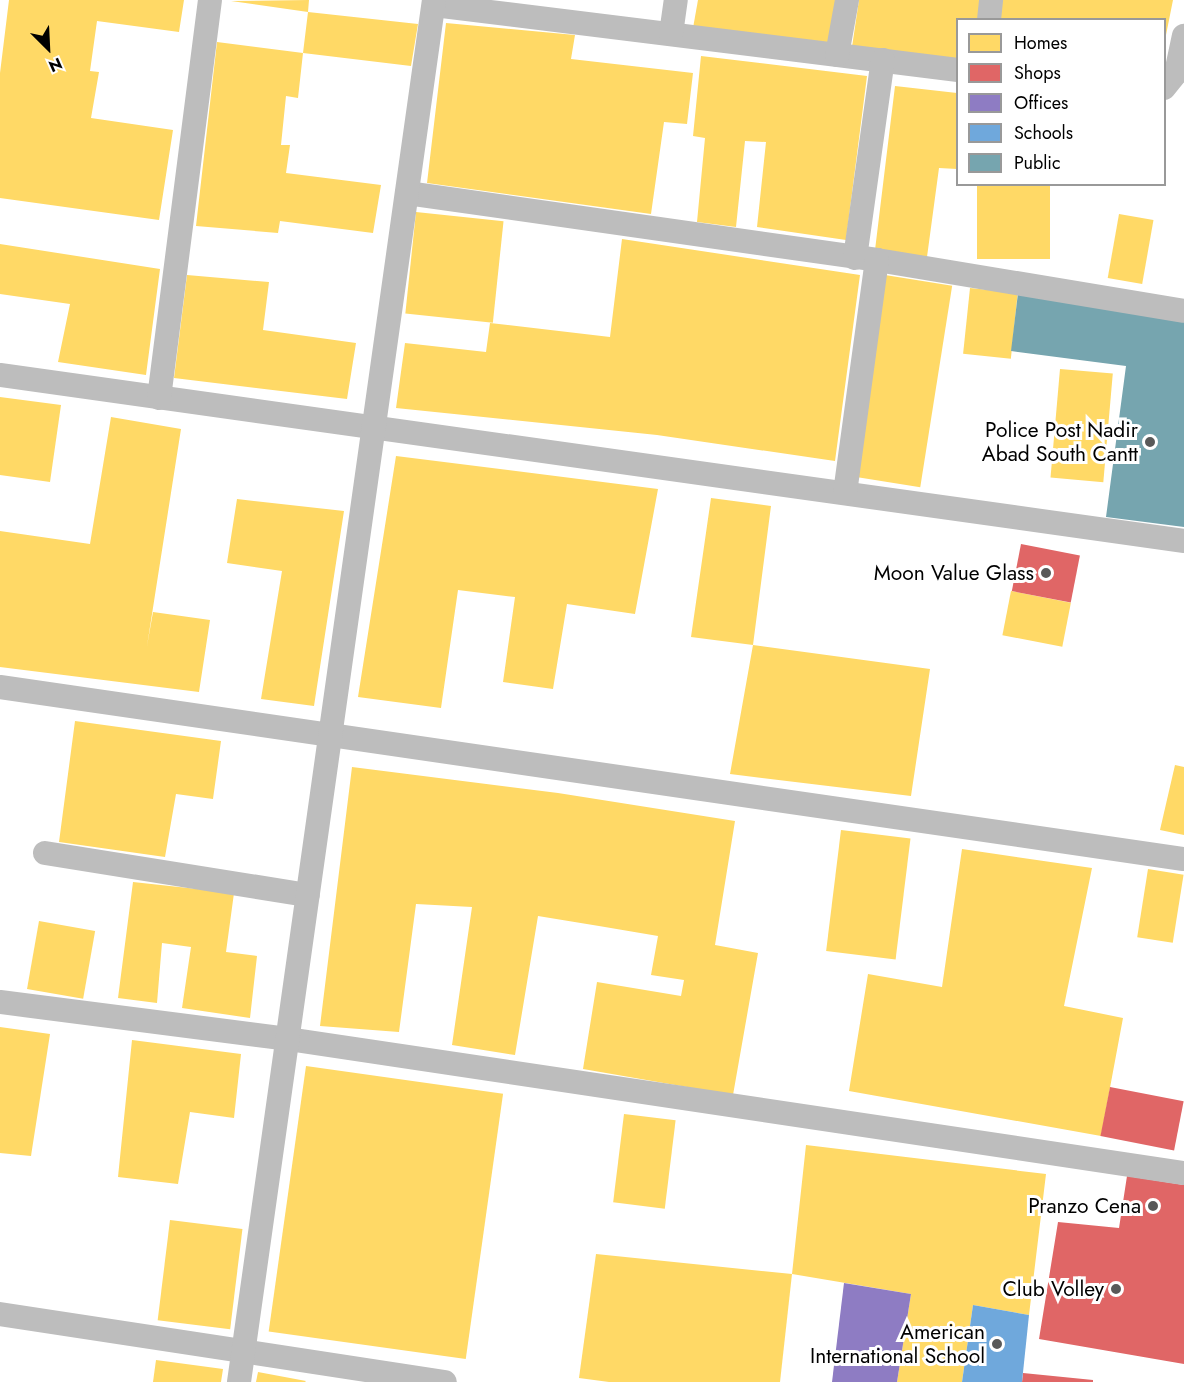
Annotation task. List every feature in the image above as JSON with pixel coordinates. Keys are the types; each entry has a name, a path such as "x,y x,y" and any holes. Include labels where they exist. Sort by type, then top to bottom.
{"street":[{"path":"159,398 210,0"},
{"path":"671,34 676,0"},
{"path":"837,55 847,0"},
{"path":"989,18 992,0"},
{"path":"239,1382 434,2 956,70"},
{"path":"1175,81 1184,36"},
{"path":"845,493 883,60"},
{"path":"407,193 866,259 1184,311"},
{"path":"0,375 1184,541"},
{"path":"0,687 331,733 1184,859"},
{"path":"45,854 308,896"},
{"path":"0,1002 288,1039 1184,1173"},
{"path":"0,1314 445,1382"}],"building: Homes":[{"path":"9,0 184,0 179,32 97,21 90,71 99,72 91,118 173,130 159,220 0,198 0,73"},
{"path":"309,0 308,12 231,1"},
{"path":"698,0 841,0 833,47 693,28"},
{"path":"859,0 982,0 979,18 956,18 956,61 852,47"},
{"path":"999,0 1173,0 1166,35 1166,18 998,18"},
{"path":"308,12 418,24 411,66 303,53"},
{"path":"446,23 575,35 571,59 693,73 687,124 664,122 651,214 427,183"},
{"path":"217,42 303,53 298,98 286,96 281,145 290,145 286,173 381,185 373,233 280,221 278,233 196,226"},
{"path":"701,56 867,76 846,240 757,227 766,142 745,141 736,227 697,222 705,138 693,136"},
{"path":"895,86 956,93 956,169 939,168 927,257 875,250"},
{"path":"977,186 1050,186 1050,259 977,259"},
{"path":"416,212 504,221 493,323 405,313"},
{"path":"1119,214 1153,220 1142,284 1108,278"},
{"path":"622,239 860,275 835,461 657,435 396,408 405,343 486,352 490,323 610,337"},
{"path":"0,244 160,269 146,375 58,362 70,304 0,294"},
{"path":"187,275 269,282 263,330 356,343 347,399 174,378"},
{"path":"885,275 952,286 920,487 853,476"},
{"path":"970,288 1018,293 1011,359 963,354"},
{"path":"1060,369 1113,374 1103,482 1051,478"},
{"path":"0,397 61,405 50,482 0,475"},
{"path":"111,417 181,429 147,646 153,612 210,620 199,692 0,667 0,531 90,544"},
{"path":"396,456 658,489 635,614 567,604 553,689 503,682 515,597 458,590 441,708 358,697"},
{"path":"711,498 771,506 753,645 691,637"},
{"path":"237,499 344,511 314,706 261,699 282,571 227,563"},
{"path":"1011,591 1071,603 1062,647 1002,635"},
{"path":"753,645 930,669 911,796 730,774"},
{"path":"75,721 221,741 213,799 176,794 165,857 59,842"},
{"path":"1175,765 1184,767 1184,835 1160,830"},
{"path":"352,767 558,793 735,821 715,945 758,953 733,1095 583,1069 597,982 681,996 684,980 651,975 658,936 599,926 538,916 515,1055 452,1045 472,907 416,904 399,1032 320,1026"},
{"path":"841,830 910,839 896,960 826,951"},
{"path":"962,849 1092,868 1064,1006 1123,1018 1101,1136 849,1091 868,974 942,987"},
{"path":"1148,869 1184,875 1173,943 1137,937"},
{"path":"133,882 234,893 226,952 257,956 250,1018 182,1008 191,947 162,943 157,1003 118,998"},
{"path":"39,921 95,931 83,999 27,989"},
{"path":"0,1027 50,1034 31,1156 0,1153"},
{"path":"132,1040 241,1054 234,1118 190,1112 178,1184 118,1177"},
{"path":"306,1066 503,1094 466,1359 269,1331"},
{"path":"624,1114 676,1120 665,1209 613,1202"},
{"path":"806,1145 1046,1174 1029,1315 973,1305 962,1382 897,1382 911,1294 792,1274"},
{"path":"170,1220 242,1229 230,1329 158,1320"},
{"path":"596,1254 792,1274 780,1382 609,1382 579,1378"},
{"path":"156,1360 223,1369 221,1382 153,1382"},
{"path":"258,1372 306,1381 256,1382"}],"building: Shops":[{"name":"Moon Value Glass","path":"1021,544 1080,555 1071,603 1012,591"},
{"path":"1110,1087 1184,1101 1174,1150 1100,1136"},
{"name":"Club Volley","path":"1127,1176 1184,1185 1184,1364 1039,1339 1058,1222 1119,1228"},
{"path":"1023,1373 1093,1380 1093,1382 1022,1382"}],"building: Offices":[{"path":"844,1283 911,1294 897,1382 832,1382"}],"building: Schools":[{"name":"American International School","path":"973,1305 1029,1315 1022,1382 962,1382"}],"building: Public":[{"name":"Police Post Nadir Abad South Cantt","path":"1018,293 1184,314 1184,527 1106,517 1126,366 1011,351"}],"place":[{"name":"Police Post Nadir Abad South Cantt","path":"1150,442"},
{"name":"Moon Value Glass","path":"1046,573"},
{"name":"Pranzo Cena","path":"1153,1206"},
{"name":"Club Volley","path":"1116,1289"},
{"name":"American International School","path":"997,1344"}]}
